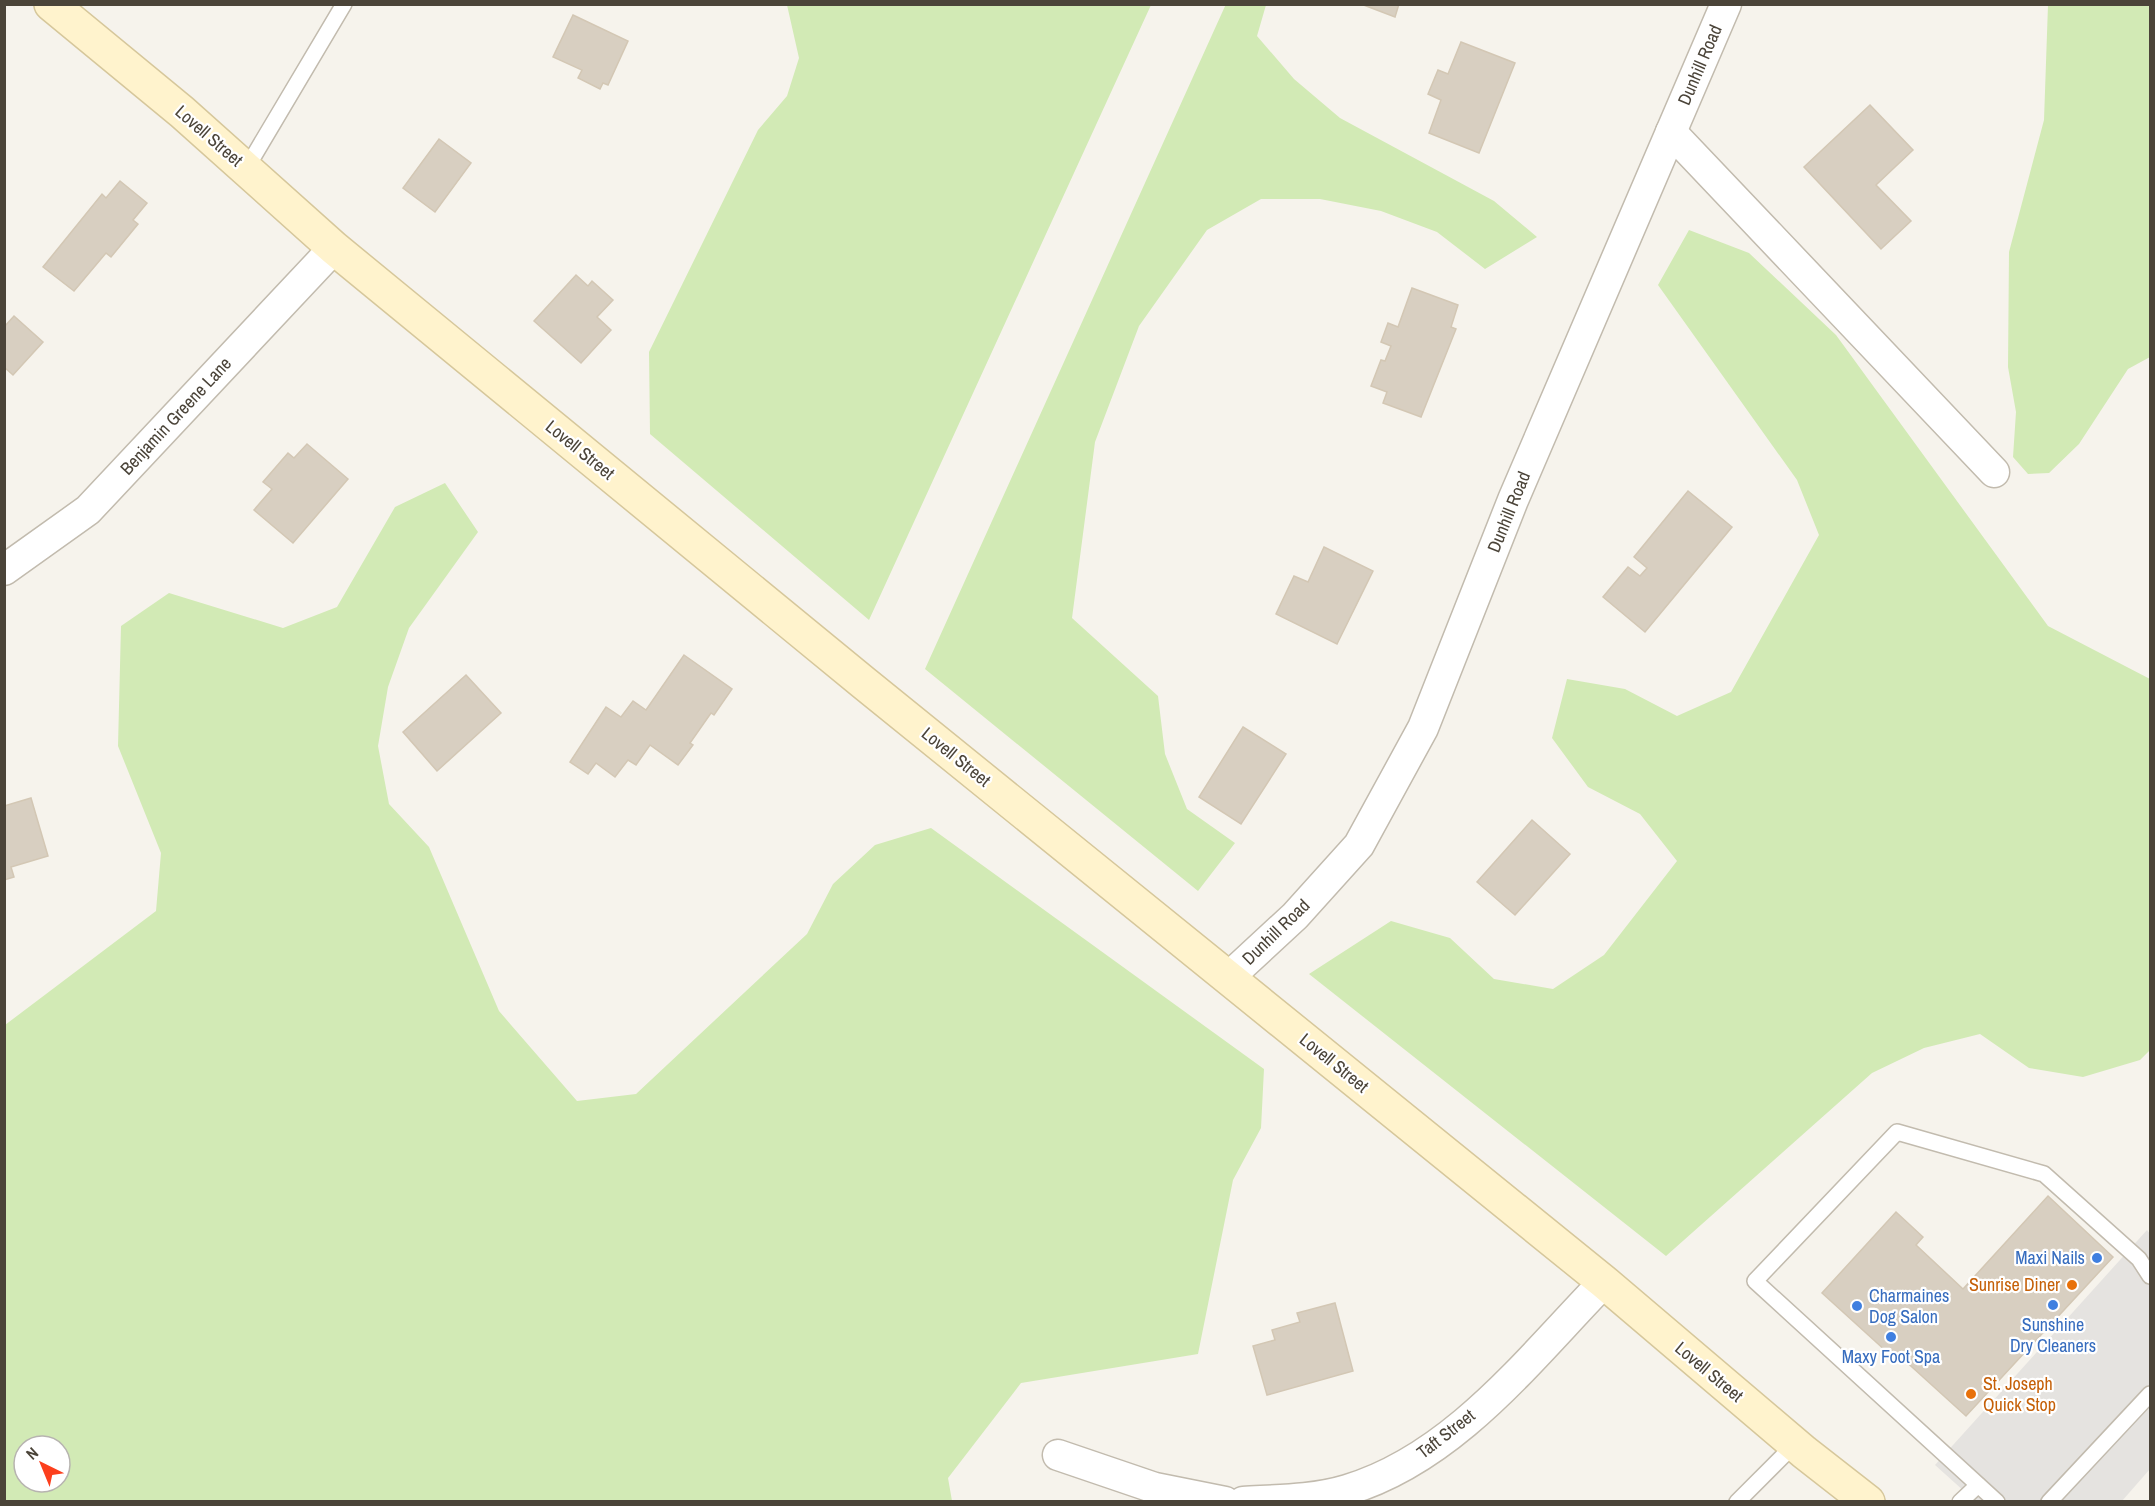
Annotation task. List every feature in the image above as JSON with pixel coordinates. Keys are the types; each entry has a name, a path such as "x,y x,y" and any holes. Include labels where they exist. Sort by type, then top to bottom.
{"street":[{"name":"Lovell Street","path":"51,4 182,112 334,248 864,683 1604,1282 1795,1444 1868,1502"},
{"name":"Dunhill Road","path":"1229,977 1295,916 1359,844 1423,728 1513,500 1726,4"},
{"path":"1671,132 1994,472"},
{"name":"Benjamin Greene Lane","path":"4,570 88,510 334,248"},
{"name":"Taft Street","path":"1243,1502 1292,1500 1347,1491 1400,1468 1447,1437 1488,1401 1604,1282"},
{"path":"1058,1455 1155,1488 1225,1502"}],"lane":[{"path":"246,169 344,4"},
{"path":"1997,1502 1755,1281 1897,1132 2044,1174 2139,1259 2151,1276"},
{"path":"2049,1502 2151,1394"},
{"path":"1737,1502 1795,1444"},
{"path":"1960,1502 1978,1485"}],"green space":[{"path":"1226,4 1266,5 1257,36 1294,79 1340,118 1494,201 1537,237 1485,269 1437,232 1381,211 1320,199 1261,199 1207,230 1139,326 1095,442 1072,618 1158,696 1165,754 1187,809 1235,843 1198,891 925,669"},
{"path":"787,5 1151,5 869,620 650,434 649,352 758,130 787,96 799,58"},
{"path":"2048,5 2150,5 2150,357 2128,369 2079,444 2049,473 2028,474 2013,457 2016,412 2008,367 2009,252 2044,120"},
{"path":"1689,230 1749,253 1836,335 2048,626 2150,679 2150,1050 2140,1060 2083,1077 2029,1068 1980,1034 1924,1048 1872,1073 1666,1256 1309,974 1391,921 1450,938 1494,979 1553,989 1604,955 1677,861 1640,814 1588,787 1552,738 1567,679 1625,689 1677,716 1731,692 1819,535 1797,480 1658,285"},
{"path":"445,483 478,532 409,628 388,687 378,746 389,804 429,847 499,1011 577,1101 636,1094 807,934 833,884 875,845 931,828 1264,1069 1261,1128 1233,1180 1198,1354 1021,1383 948,1478 952,1501 5,1501 5,1025 156,911 161,853 118,746 121,626 169,593 283,628 337,607 395,507"}],"shaded area":[{"path":"2147,1230 2150,1234 2150,1469 2122,1501 1975,1501 1935,1465"}],"building":[{"path":"1361,4 1399,4 1395,17"},
{"path":"573,15 628,41 608,85 603,83 600,89 578,78 582,70 553,57"},
{"path":"1461,42 1515,63 1479,153 1429,133 1441,100 1428,94 1438,70 1448,74"},
{"path":"1870,105 1913,150 1876,185 1911,221 1881,249 1804,167"},
{"path":"439,139 471,163 435,212 403,188"},
{"path":"120,181 147,203 133,220 138,224 111,257 106,253 74,291 43,267 102,194 106,198"},
{"path":"576,275 588,286 592,281 613,300 597,317 611,330 581,363 534,321"},
{"path":"1412,288 1458,305 1451,327 1456,329 1421,417 1383,403 1387,392 1371,386 1381,360 1385,361 1391,346 1381,342 1388,323 1398,327"},
{"path":"14,316 43,342 13,375 4,367 4,327"},
{"path":"307,444 348,479 293,543 254,510 272,489 263,482 288,453 294,458"},
{"path":"1688,491 1732,527 1645,632 1603,597 1628,567 1640,576 1647,568 1634,557"},
{"path":"1324,547 1373,571 1337,644 1276,614 1294,576 1308,582"},
{"path":"684,655 732,689 714,715 711,713 690,743 693,745 678,765 650,745 636,765 628,760 615,777 596,763 588,774 570,762 606,707 621,717 633,701 646,710"},
{"path":"466,675 501,713 437,771 403,732"},
{"path":"1243,727 1286,754 1241,824 1199,797"},
{"path":"31,798 48,856 11,867 14,877 4,880 4,806"},
{"path":"1532,820 1570,854 1515,915 1477,882"},
{"path":"2048,1196 2113,1257 1966,1416 1902,1358 1898,1362 1822,1293 1896,1212 1923,1237 1916,1245 1963,1289"},
{"path":"1335,1303 1353,1371 1267,1395 1253,1346 1275,1340 1272,1330 1300,1322 1297,1313"}],"place":[{"name":"Maxi Nails","path":"2097,1258"},
{"name":"Sunrise Diner","path":"2072,1285"},
{"name":"Sunshine Dry Cleaners","path":"2053,1305"},
{"name":"Charmaines Dog Salon","path":"1857,1306"},
{"name":"Maxy Foot Spa","path":"1891,1337"},
{"name":"St. Joseph Quick Stop","path":"1971,1394"}]}
